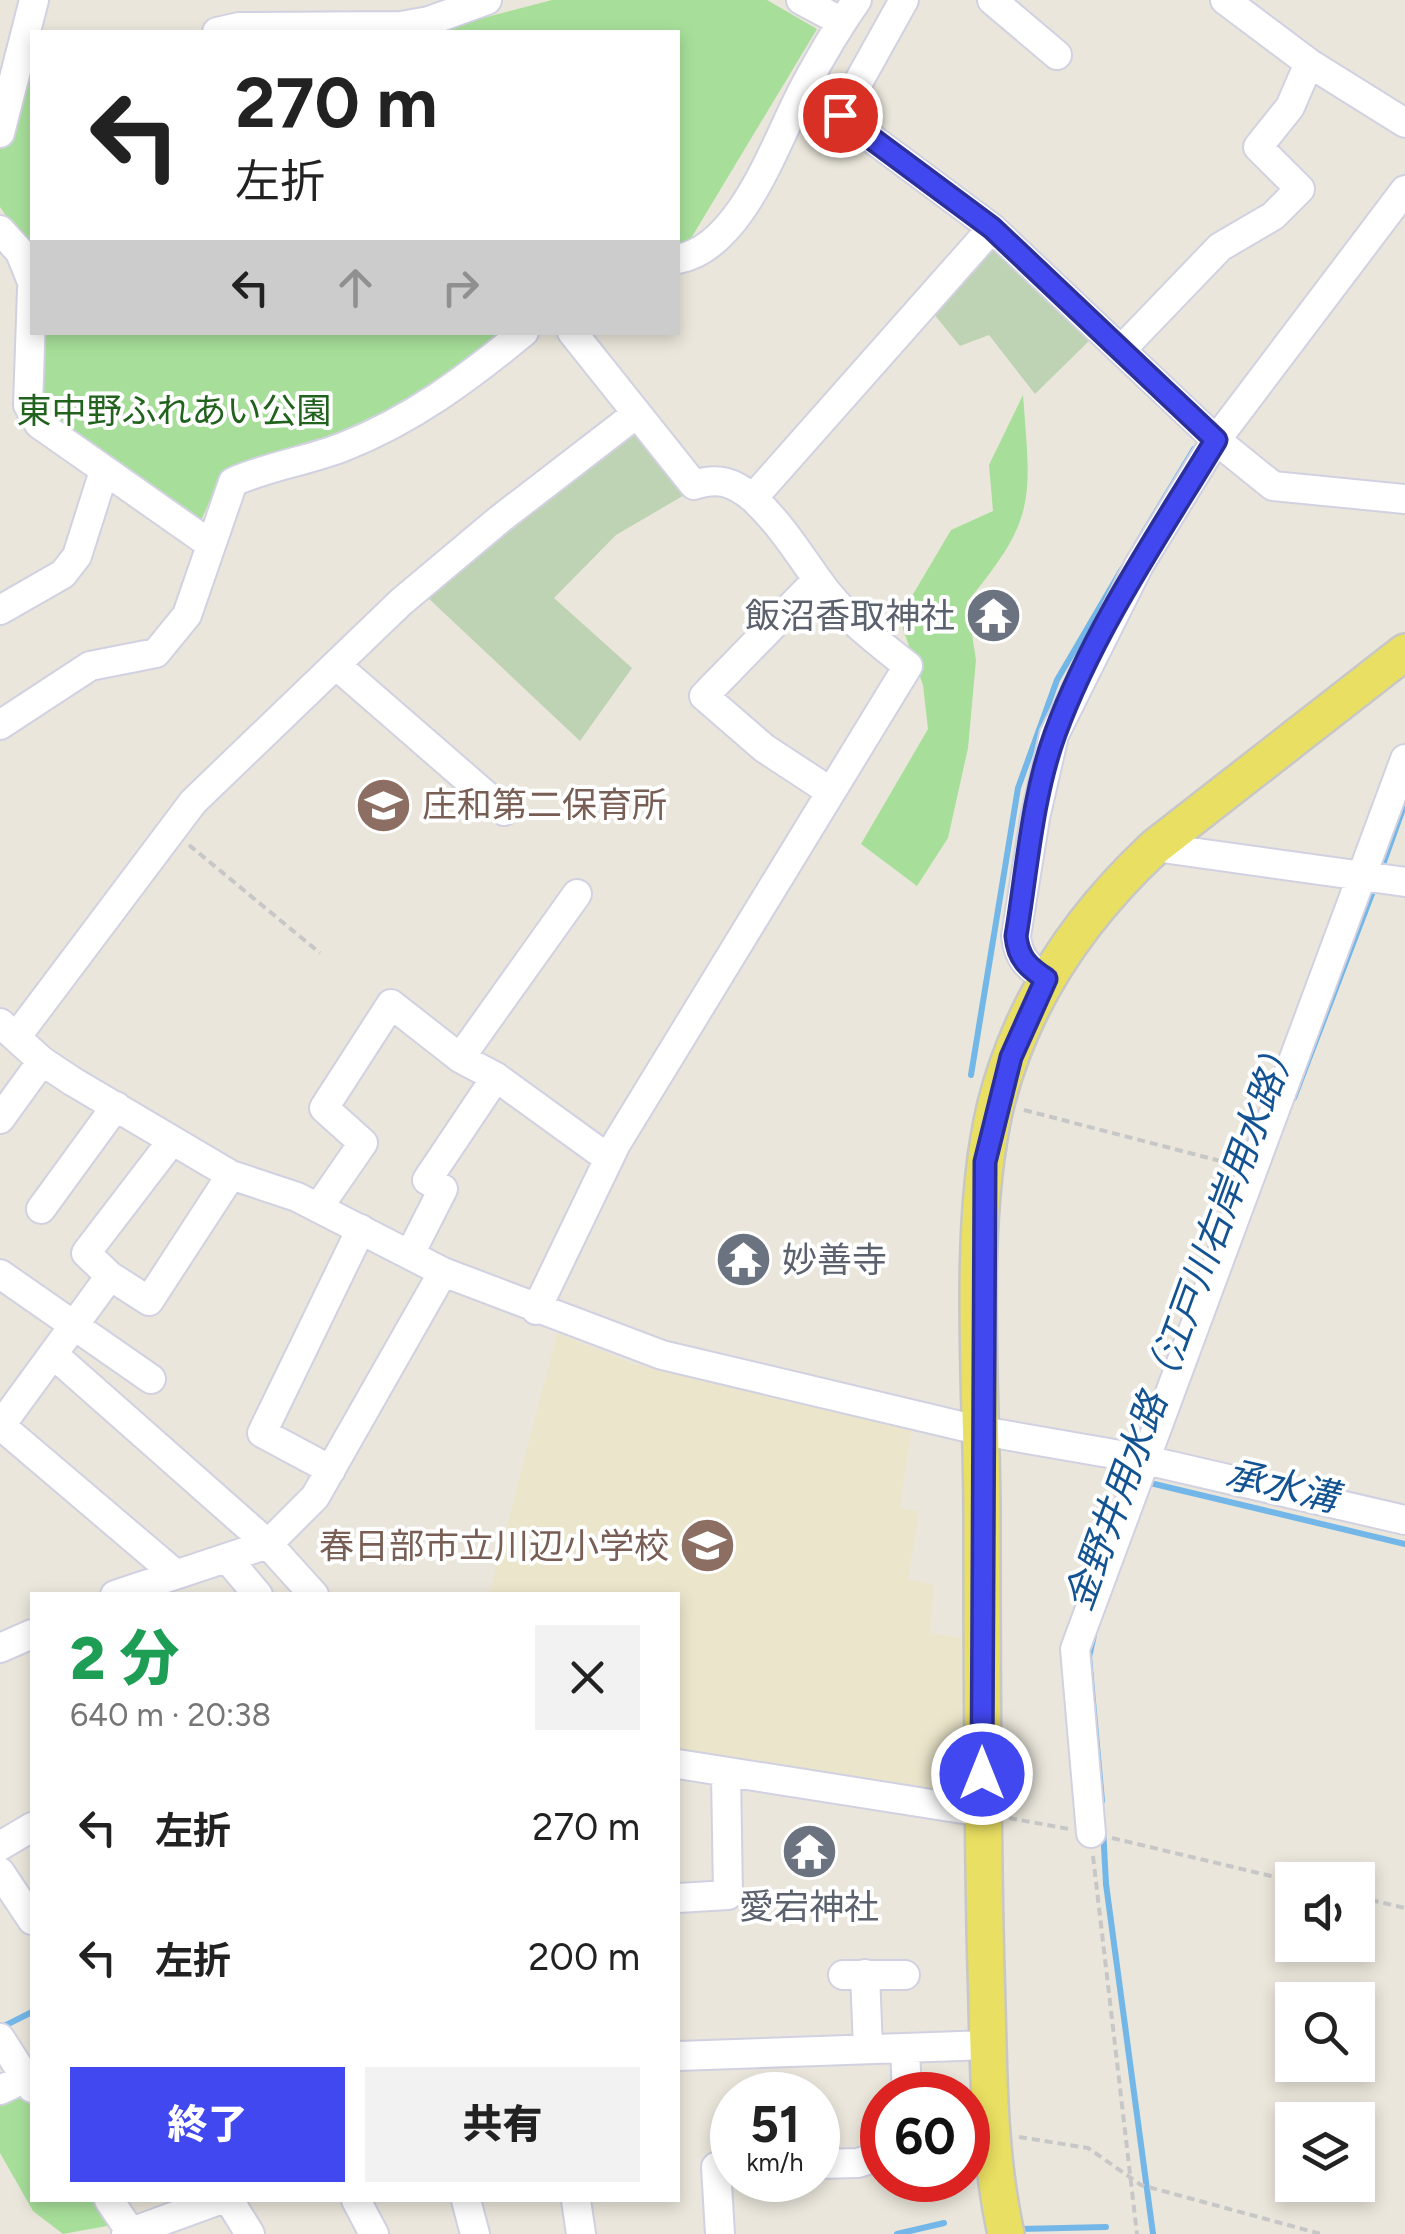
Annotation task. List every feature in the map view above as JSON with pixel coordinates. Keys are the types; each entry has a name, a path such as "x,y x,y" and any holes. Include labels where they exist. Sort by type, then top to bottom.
{"main road":[{"path":"1006,2234 988,2045 982,1812 982,1209 996,1106 1011,1057 1046,979 1089,916 1155,848 1405,652"}],"street":[{"path":"30,30 34,0"},
{"path":"225,30 401,26 429,21 457,4 487,0"},
{"path":"680,257 706,248 756,188 804,88 849,11 801,0"},
{"path":"840,115 904,0"},
{"path":"992,0 1057,55"},
{"path":"1225,0 1310,63 1405,122"},
{"path":"0,22 29,41 5,96 0,133"},
{"path":"1120,350 1220,247 1273,216 1300,188 1258,148 1290,107 1310,63"},
{"path":"804,88 992,228 1216,440 1273,486 1405,499"},
{"path":"1046,979 1030,968 1018,952 1016,936 1035,818 1054,735 1139,565 1216,440 1405,190"},
{"path":"753,498 992,228"},
{"path":"0,230 20,252 30,280"},
{"path":"30,335 28,404 40,424 210,544"},
{"path":"0,725 90,666 156,652 187,616 234,482 264,468 342,448 445,396 520,335"},
{"path":"536,1310 609,1159 908,666 856,624 817,580 790,534 753,498 736,484 712,479 694,486 574,335"},
{"path":"635,416 500,519 336,666 193,802 9,1029 42,1061 231,1175 318,1208 444,1272 662,1355 982,1431 1152,1462 1405,1520"},
{"path":"0,610 63,574 77,556 104,471"},
{"path":"817,580 704,696 764,748 830,792"},
{"path":"336,666 504,811"},
{"path":"1104,1836 1075,1649 1152,1462 1252,1169 1405,760"},
{"path":"1155,848 1400,881"},
{"path":"460,1058 577,894"},
{"path":"318,1208 363,1143 324,1108 391,1004 460,1058 496,1077 609,1159"},
{"path":"0,1118 42,1061"},
{"path":"410,1254 443,1189 427,1180 496,1077"},
{"path":"41,1209 116,1106"},
{"path":"171,1142 86,1254 110,1276 150,1301 231,1175"},
{"path":"332,1470 262,1434 361,1229"},
{"path":"123,1592 173,1572 268,1544 315,1497 444,1272"},
{"path":"0,1274 151,1379"},
{"path":"110,1276 0,1425 173,1572"},
{"path":"54,1355 268,1544 311,1592"},
{"path":"227,1558 255,1592"},
{"path":"0,1648 30,1635"},
{"path":"680,1764 982,1812"},
{"path":"680,1898 728,1896 726,1773"},
{"path":"0,1846 30,1827"},
{"path":"0,1872 30,1917"},
{"path":"868,2049 854,1975 906,1975"},
{"path":"0,2038 30,2080 0,2090"},
{"path":"680,2056 988,2045"},
{"path":"905,2048 906,2072"},
{"path":"110,2202 130,2233 214,2202"},
{"path":"229,2202 250,2234"},
{"path":"357,2202 374,2234"},
{"path":"467,2202 475,2234"},
{"path":"576,2202 581,2234"},
{"path":"718,2202 720,2234"}],"path":[{"path":"172,831 320,954"},
{"path":"996,1106 1013,1107 1252,1169"},
{"path":"982,1812 1275,1877"},
{"path":"1104,1836 1136,2234"},
{"path":"1375,1901 1405,1908"},
{"path":"994,2133 1088,2148 1141,2185 1320,2234"}],"shaded area":[{"name":"春日部市立川辺小学校","path":"557,1333 634,1364 912,1428 900,1508 919,1511 908,1580 934,1584 930,1633 962,1638 964,1797 680,1750 680,1592 490,1592"}],"green space":[{"path":"552,0 767,0 817,29 687,245 680,247 680,30 437,30"},
{"path":"30,75 30,251 0,207 0,143"},
{"path":"996,244 1094,336 1035,394 989,335 960,346 933,313"},
{"name":"東中野ふれあい公園","path":"34,335 501,335 438,386 337,433 222,473 200,523 28,405"},
{"path":"1023,395 1027,460 1024,506 1006,549 967,602 976,660 968,748 948,838 917,886 861,844 928,729 923,685 899,618 951,530 993,511 989,465"},
{"path":"634,432 686,494 616,535 554,598 632,668 580,741 426,596 508,524"},
{"path":"23,2091 30,2103 30,2202 96,2202 112,2225 63,2234 33,2211 0,2153 0,2102"}],"waterway":[{"path":"1136,545 1194,449"},
{"path":"971,1075 1018,788 1057,680 1122,569"},
{"name":"金野井用水路（江戸川右岸用水路）","path":"1381,870 1405,803"},
{"name":"金野井用水路（江戸川右岸用水路）","path":"1294,1098 1375,886"},
{"name":"承水溝","path":"1146,1482 1405,1544"},
{"name":"金野井用水路（江戸川右岸用水路）","path":"1094,1635 1089,1657 1102,1801"},
{"name":"金野井用水路（江戸川右岸用水路）","path":"1103,1828 1106,1884 1153,2234"},
{"path":"0,2028 30,2013"},
{"path":"897,2234 944,2223"},
{"path":"1020,2229 1106,2227"}],"place":[{"name":"飯沼香取神社","path":"994,616"},
{"name":"庄和第二保育所","path":"383,805"},
{"name":"妙善寺","path":"743,1260"},
{"name":"春日部市立川辺小学校","path":"708,1546"},
{"name":"愛宕神社","path":"809,1851"}],"route":[{"path":"840,115 992,228 1216,440 1139,565 1054,735 1035,818 1016,936 1018,952 1030,968 1046,979 1011,1057 996,1106 985,1162 982,1209 982,1774"}]}
